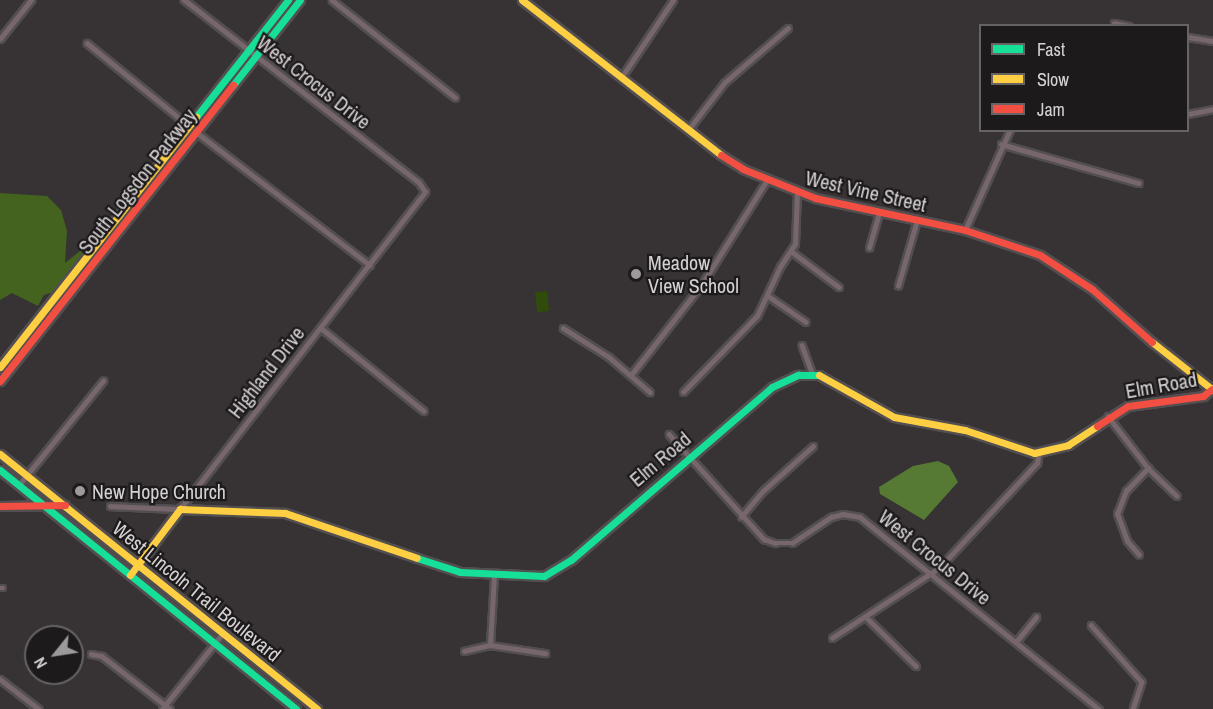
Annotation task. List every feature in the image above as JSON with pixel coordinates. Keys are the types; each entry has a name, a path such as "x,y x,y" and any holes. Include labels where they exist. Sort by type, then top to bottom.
{"main road":[{"name":"South Logsdon Parkway","path":"0,367 288,0"},
{"name":"South Logsdon Parkway","path":"0,381 300,0"},
{"name":"West Vine Street","path":"522,0 731,161 767,180 797,192 879,213 964,230 1026,249 1069,272 1213,389"},
{"name":"Elm Road","path":"180,509 285,513 444,567 495,575 536,577 558,570 772,387 791,377 813,375"},
{"path":"813,375 840,384 894,417 965,430 1039,453"},
{"name":"Elm Road","path":"1039,453 1068,445 1108,416 1128,406 1203,396 1213,389"},
{"name":"West Lincoln Trail Boulevard","path":"0,454 317,709"},
{"name":"West Lincoln Trail Boulevard","path":"0,470 296,709"},
{"path":"0,506 65,505"},
{"name":"Highland Drive","path":"130,575 180,509"}],"street":[{"path":"0,39 31,0"},
{"name":"West Crocus Drive","path":"184,0 424,189"},
{"path":"332,0 455,97"},
{"path":"621,78 673,0"},
{"path":"1114,23 1119,24"},
{"path":"688,130 730,76 788,28"},
{"path":"1189,37 1213,41"},
{"path":"87,43 196,132 370,265"},
{"path":"1189,114 1213,109"},
{"path":"964,230 1001,144 1009,132"},
{"path":"1001,144 1139,183"},
{"path":"631,375 702,284 767,180"},
{"name":"Highland Drive","path":"180,509 424,195 424,189"},
{"path":"683,392 757,316 791,251 798,231 797,192"},
{"path":"127,205 136,211"},
{"path":"869,248 879,213"},
{"path":"898,286 917,220"},
{"path":"791,251 839,287"},
{"path":"75,272 82,278"},
{"path":"767,295 806,322"},
{"path":"321,328 424,411"},
{"path":"563,328 631,375 650,392"},
{"path":"802,345 813,375"},
{"path":"19,486 103,381"},
{"path":"1108,416 1148,468 1177,496"},
{"name":"West Crocus Drive","path":"669,434 759,535 781,544 798,541 831,517 854,515 932,574 1099,709"},
{"path":"741,517 763,490 813,446"},
{"path":"832,638 932,574 1037,463 1039,453"},
{"path":"1139,555 1127,541 1117,514 1126,491 1148,468"},
{"name":"Elm Road","path":"111,506 180,509"},
{"path":"490,645 495,575"},
{"path":"866,617 916,666"},
{"path":"1016,642 1036,617"},
{"path":"1091,625 1142,682 1133,709"},
{"path":"91,654 102,657 166,708 223,633"},
{"path":"464,651 490,645 545,654"},
{"path":"0,679 39,709"}],"shaded area":[{"path":"0,193 47,196 61,210 67,231 65,263 80,251 85,253 54,292 44,295 38,306 12,293 0,300"},
{"path":"547,291 549,311 537,312 535,292"},
{"path":"938,461 949,466 958,482 924,520 880,494 879,487 913,466"}],"traffic: fast":[{"path":"196,117 288,0"},
{"path":"233,85 300,0"},
{"path":"417,558 460,572 544,576 571,560 772,387 798,375 819,375"},
{"path":"0,470 296,709"}],"traffic: slow":[{"path":"522,0 721,155"},
{"path":"0,367 196,117"},
{"path":"1152,342 1213,390"},
{"path":"819,375 894,417 965,430 1034,453 1068,445 1097,426"},
{"path":"0,454 317,709"},
{"path":"130,575 180,509 285,513 417,558"}],"traffic: jam":[{"path":"0,381 233,85"},
{"path":"721,155 743,169 815,198 965,230 1040,255 1092,289 1152,342"},
{"path":"1097,426 1128,406 1203,396 1212,389"},
{"path":"0,506 65,505"}],"place":[{"name":"Meadow View School","path":"636,274"},
{"name":"New Hope Church","path":"80,491"}]}
